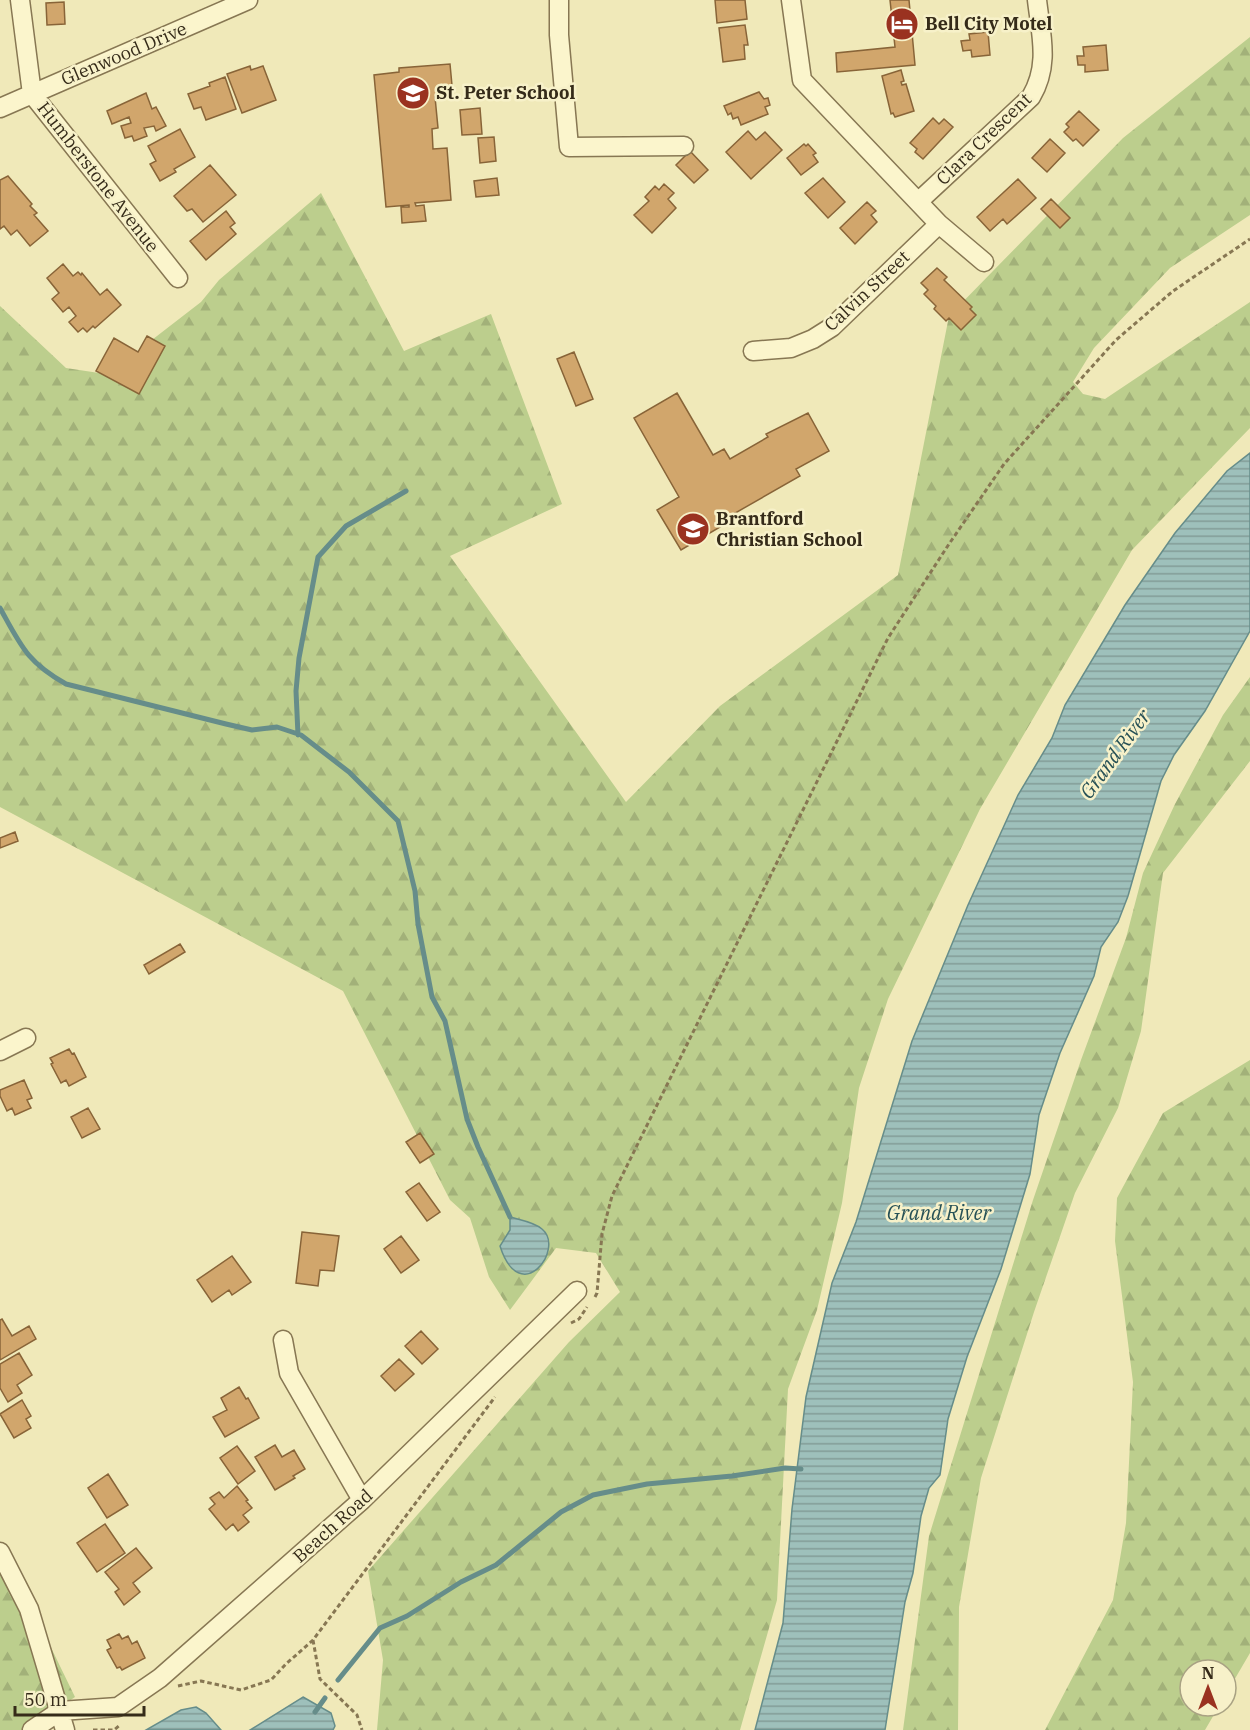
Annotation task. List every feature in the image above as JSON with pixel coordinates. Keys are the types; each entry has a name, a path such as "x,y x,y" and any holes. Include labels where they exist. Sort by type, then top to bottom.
{"street":[{"name":"Humberstone Avenue","path":"20,0 33,94 178,278"},
{"name":"Glenwood Drive","path":"0,108 248,0"},
{"path":"559,0 559,34 569,147 684,146"},
{"path":"791,0 802,80 939,224 984,262"},
{"name":"Clara Crescent","path":"919,201 1031,97 1039,84 1043,54 1037,0"},
{"name":"Calvin Street","path":"753,351 791,348 813,339 832,327 939,224"},
{"path":"0,1051 26,1038"},
{"name":"Beach Road","path":"60,1711 118,1707 160,1678 362,1500 577,1291"},
{"path":"283,1340 289,1372 362,1500"},
{"path":"0,1552 29,1609 65,1730"},
{"path":"32,1730 60,1711"}],"path":[{"path":"569,1324 579,1319 597,1293 602,1234 612,1196 888,638 1004,464 1067,392 1116,340 1173,291 1250,239"},
{"path":"177,1686 201,1681 241,1690 271,1680 313,1640 497,1395"},
{"path":"313,1640 320,1679 357,1715 362,1730"},
{"path":"93,1730 114,1730 122,1724"}],"green space":[{"path":"1250,37 1250,215 1170,268 1094,348 1073,382 1083,394 1105,399 1250,302 1250,428 1132,550 980,809 888,999 859,1088 842,1203 817,1310 788,1389 777,1600 740,1730 377,1730 383,1660 368,1571 569,1342 620,1292 596,1253 556,1248 510,1310 489,1277 470,1218 450,1200 343,991 0,807 0,306 66,368 99,373 135,353 201,302 219,280 321,193 404,351 491,314 562,504 450,556 626,802 720,706 898,575 949,316 1123,138"},
{"path":"1250,677 1250,761 1163,873 1141,1031 1118,1108 1075,1193 981,1478 959,1607 958,1730 903,1730 929,1536 1033,1200 1126,938 1143,873 1175,804 1223,715"},
{"path":"1250,1060 1250,1653 1238,1674 1238,1658 1178,1658 1178,1718 1212,1718 1205,1730 1045,1730 1113,1600 1126,1523 1133,1382 1115,1241 1117,1198 1163,1113"},
{"path":"7,1557 75,1697 27,1730 0,1730 0,1559"}],"water":[{"name":"Grand River","path":"1250,453 1250,631 1205,711 1174,755 1161,781 1128,896 1118,922 1101,947 1094,976 1060,1053 1039,1115 1030,1174 1001,1269 967,1357 948,1419 940,1475 929,1488 921,1516 885,1730 755,1730 783,1623 792,1509 806,1397 832,1283 856,1222 912,1041 968,905 1018,795 1052,738 1065,705 1125,605 1175,533 1227,471"},
{"path":"510,1217 539,1227 548,1238 545,1260 538,1269 528,1274 518,1273 509,1264 500,1246 510,1230"},
{"path":"303,1697 331,1713 335,1726 333,1730 250,1730"},
{"path":"196,1707 206,1713 221,1730 146,1730 181,1710"}],"building":[{"path":"715,0 745,0 747,19 717,23"},
{"name":"Bell City Motel","path":"890,0 909,0 915,65 837,72 836,53 895,47"},
{"path":"64,2 65,24 47,25 46,3"},
{"path":"745,25 748,45 744,45 745,59 723,62 719,28"},
{"path":"988,32 990,55 972,57 971,50 963,51 961,41 970,40 969,34"},
{"path":"1106,45 1108,70 1085,72 1085,65 1078,65 1077,56 1084,56 1083,47"},
{"path":"450,64 453,96 435,97 438,128 432,129 433,149 447,148 451,200 415,203 416,206 424,205 426,221 402,223 401,207 409,207 409,205 386,207 374,75 399,72 399,68"},
{"path":"250,66 251,70 263,66 276,100 242,113 227,74"},
{"path":"901,70 904,81 901,82 902,85 906,84 914,111 895,117 893,113 891,114 882,76"},
{"path":"225,77 236,109 206,120 201,107 194,109 188,94 210,86 209,83"},
{"path":"759,92 764,99 768,98 770,105 765,107 768,114 741,125 738,117 733,119 731,113 728,115 724,106"},
{"path":"146,93 152,109 156,107 166,126 156,131 154,126 144,128 147,136 134,141 132,136 125,138 121,126 131,123 129,117 112,124 107,111"},
{"path":"480,108 482,134 462,135 460,110"},
{"path":"1079,111 1099,130 1083,146 1076,139 1073,141 1064,132 1069,127 1066,124"},
{"path":"933,118 939,124 944,119 953,127 923,159 910,143"},
{"path":"180,129 195,157 174,169 176,172 160,181 150,164 156,161 148,146"},
{"path":"748,131 756,140 765,132 782,150 751,179 726,152"},
{"path":"494,137 496,161 480,163 478,138"},
{"path":"1050,139 1065,153 1047,172 1032,158"},
{"path":"804,144 806,146 808,144 816,153 813,155 818,162 801,175 787,158"},
{"path":"690,151 708,170 694,183 676,165"},
{"path":"210,165 236,195 203,222 192,209 187,211 174,196"},
{"path":"8,176 32,204 30,206 37,213 34,215 48,231 30,246 17,230 11,235 4,226 0,229 0,180"},
{"path":"497,178 499,195 476,197 474,181"},
{"path":"823,178 845,202 828,218 805,193"},
{"path":"1018,179 1036,198 1007,224 1003,219 990,231 977,217"},
{"path":"664,184 674,193 668,199 676,208 652,233 634,215 649,201 645,197 655,186 659,190"},
{"path":"1051,199 1070,218 1060,228 1041,209"},
{"path":"867,202 876,211 871,215 877,222 855,244 840,228"},
{"path":"226,211 235,223 230,227 236,234 206,260 190,241"},
{"path":"63,264 73,276 78,272 81,275 82,273 100,295 107,289 121,305 95,328 93,326 87,332 83,328 78,332 69,322 76,316 69,307 63,312 52,299 59,293 47,278"},
{"path":"937,268 947,277 944,280 972,307 970,309 976,315 961,330 949,318 946,321 924,294 928,290 921,283"},
{"path":"147,336 165,346 139,394 96,371 114,338 138,352"},
{"path":"574,352 593,399 576,406 557,359"},
{"path":"677,393 713,455 724,449 730,459 768,437 766,434 808,413 829,451 796,469 800,476 730,516 732,520 681,550 657,510 679,497 634,418"},
{"path":"15,832 18,841 0,848 0,838"},
{"path":"180,944 185,952 149,974 144,965"},
{"path":"69,1049 72,1054 74,1053 86,1077 69,1086 66,1080 61,1083 50,1058"},
{"path":"24,1080 32,1098 27,1100 31,1108 15,1115 12,1108 7,1111 0,1096 0,1090"},
{"path":"88,1108 100,1129 82,1138 71,1117"},
{"path":"420,1133 434,1154 420,1163 406,1142"},
{"path":"419,1183 440,1212 427,1221 406,1192"},
{"path":"302,1232 339,1236 334,1271 320,1270 318,1286 296,1283"},
{"path":"401,1236 419,1260 401,1273 384,1249"},
{"path":"232,1256 251,1282 232,1295 229,1290 212,1302 197,1280"},
{"path":"2,1319 12,1336 29,1326 36,1339 0,1360 0,1320"},
{"path":"421,1331 438,1349 422,1364 405,1346"},
{"path":"19,1353 32,1375 17,1385 22,1393 8,1402 0,1388 0,1364"},
{"path":"399,1359 414,1374 395,1391 381,1376"},
{"path":"239,1387 259,1418 225,1437 213,1417 227,1410 221,1398"},
{"path":"22,1400 31,1416 26,1419 31,1428 14,1438 0,1414"},
{"path":"275,1445 282,1457 294,1450 305,1469 275,1490 255,1457"},
{"path":"237,1446 255,1471 238,1484 220,1458"},
{"path":"108,1474 128,1505 107,1518 88,1488"},
{"path":"237,1486 252,1508 243,1515 249,1522 238,1531 233,1524 226,1530 209,1509 215,1504 210,1498 219,1492 224,1498"},
{"path":"105,1524 125,1553 97,1572 77,1543"},
{"path":"136,1548 152,1568 133,1583 140,1592 124,1605 115,1592 119,1589 105,1572"},
{"path":"119,1634 122,1639 128,1636 132,1644 137,1641 145,1658 122,1670 120,1667 117,1668 107,1650 111,1648 107,1640"}],"waterway":[{"path":"298,735 296,691 299,658 318,557 346,526 406,491"},
{"path":"0,608 26,652 42,668 66,684 252,730 277,727 301,735 349,772 398,821 415,891 418,924 432,997 445,1021 467,1119 510,1217"},
{"path":"338,1680 380,1628 407,1616 461,1582 496,1565 561,1512 593,1495 647,1484 732,1476 785,1468 801,1469"},
{"path":"315,1712 325,1698"}],"place":[{"name":"Bell City Motel","path":"902,24"},
{"name":"St. Peter School","path":"413,93"},
{"name":"Brantford Christian School","path":"693,529"}]}
